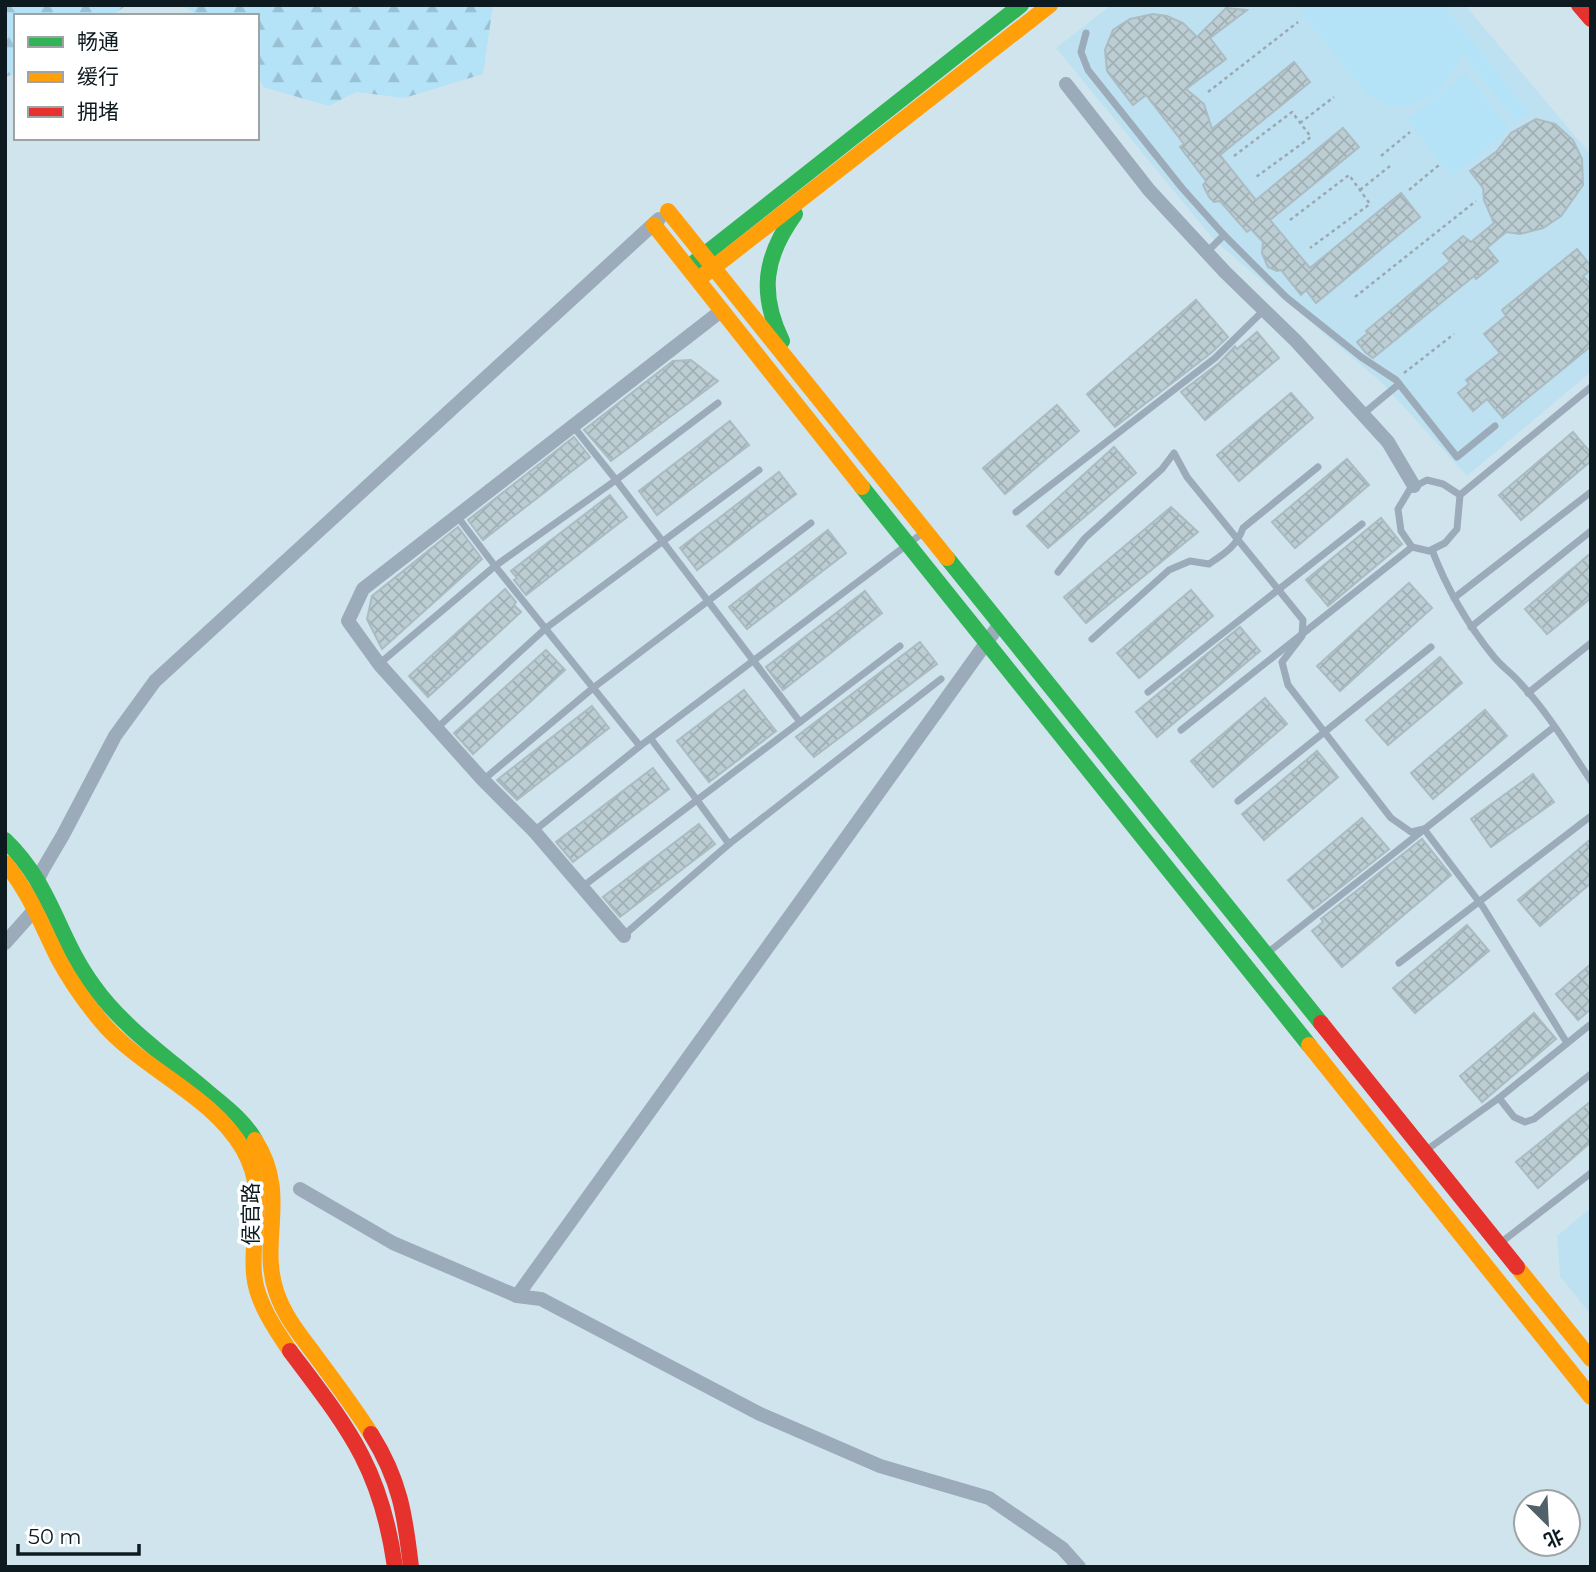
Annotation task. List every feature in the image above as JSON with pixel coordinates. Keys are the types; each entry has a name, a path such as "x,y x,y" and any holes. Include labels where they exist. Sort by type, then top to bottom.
{"main road":[{"path":"693,274 1021,5"},
{"path":"708,262 815,189 1050,5"},
{"path":"1579,5 1591,19"},
{"path":"810,387 777,332 769,311 766,290 771,255 780,232 815,189"},
{"path":"668,211 1591,1359"},
{"path":"654,225 907,545 1591,1397"},
{"name":"侯官路","path":"5,840 22,856 38,879 79,963 93,985 127,1022 239,1119 254,1135 266,1155 273,1184 272,1282 290,1321 361,1418 387,1461 404,1510 411,1567"},
{"name":"侯官路","path":"5,863 24,884 37,907 61,967 109,1029 212,1115 244,1151 255,1184 256,1288 275,1326 335,1410 373,1471 387,1514 395,1567"}],"street":[{"path":"1066,85 1149,190 1206,252 1296,341 1388,442 1414,486"},
{"path":"5,943 37,907 38,879 115,736 155,681 668,211"},
{"path":"624,936 534,831 483,780 379,663 348,621 363,589 721,311"},
{"path":"517,1296 999,625"},
{"path":"300,1189 393,1243 517,1296 541,1299 760,1414 868,1461 989,1498 1062,1548 1079,1567"}],"lane":[{"path":"1086,33 1081,52 1088,70 1182,188 1286,298 1360,357 1397,382 1457,457 1495,426"},
{"path":"1206,252 1224,235"},
{"path":"1016,512 1215,358 1264,310"},
{"path":"1362,414 1397,382"},
{"path":"1181,730 1412,547 1432,550 1445,543 1457,529 1460,495 1591,387"},
{"path":"379,663 495,566 718,403"},
{"path":"572,426 800,722"},
{"path":"1058,572 1085,538 1162,469 1174,453 1187,477 1303,620 1302,634 1282,662 1288,685 1391,818 1411,832 1424,829"},
{"path":"1091,639 1169,570 1190,561 1209,564 1239,541 1243,528 1318,467"},
{"path":"437,728 546,628 759,470"},
{"path":"1412,547 1401,531 1398,509 1410,489 1427,480 1443,484 1460,495"},
{"path":"1454,598 1591,492"},
{"path":"457,516 640,746"},
{"path":"483,780 593,688 811,523"},
{"path":"1148,692 1362,524"},
{"path":"534,831 640,746 925,531"},
{"path":"1471,627 1591,531"},
{"path":"1432,550 1443,579 1471,627 1528,693 1591,781"},
{"path":"1528,693 1591,643"},
{"path":"582,887 900,646"},
{"path":"1238,801 1431,648"},
{"path":"624,936 729,844 941,679"},
{"path":"1266,954 1554,727"},
{"path":"651,739 729,844"},
{"path":"1582,768 1591,762"},
{"path":"1399,963 1591,816"},
{"path":"1424,829 1479,902 1567,1043"},
{"path":"1424,1152 1499,1098 1591,1024"},
{"path":"1499,1098 1514,1116 1525,1122 1534,1119 1591,1074"},
{"path":"1499,1245 1591,1173"}],"path":[{"path":"1208,92 1298,22"},
{"path":"1300,123 1334,97"},
{"path":"1234,156 1292,112 1311,137 1256,177"},
{"path":"1381,156 1410,132"},
{"path":"1409,190 1439,165"},
{"path":"1360,190 1390,166"},
{"path":"1290,220 1349,175 1360,190 1370,204 1310,248"},
{"path":"1354,297 1476,201"},
{"path":"1397,382 1454,334"}],"shaded area":[{"path":"1111,5 1465,5 1591,155 1591,372 1467,476 1382,383 1215,241 1056,48"},
{"path":"1591,1208 1591,1315 1560,1276 1557,1236"}],"green space":[{"path":"5,5 127,5 114,14 14,14 14,74 5,77"},
{"path":"181,5 493,5 483,74 404,98 356,92 329,106 263,87 259,76 259,14 197,14"},
{"path":"1295,5 1444,5 1529,112 1516,121 1462,54 1444,86 1433,96 1410,105 1388,105 1367,95"},
{"path":"1466,73 1510,129 1451,176 1407,120"}],"building":[{"path":"1226,8 1247,10 1210,38 1226,59 1186,89 1204,104 1212,129 1294,62 1310,82 1220,155 1256,200 1343,128 1359,147 1270,220 1310,268 1401,193 1420,217 1316,303 1306,290 1301,295 1281,270 1268,267 1262,253 1263,242 1251,229 1247,232 1220,201 1214,202 1209,197 1203,185 1206,181 1180,147 1184,144 1146,95 1133,105 1107,71 1105,50 1113,30 1130,19 1153,14 1167,16 1183,23 1197,37"},
{"path":"1536,119 1555,124 1573,140 1582,159 1583,185 1561,216 1543,228 1520,234 1506,232 1487,248 1498,261 1476,279 1474,276 1373,358 1357,342 1368,333 1366,331 1450,261 1443,253 1463,236 1471,242 1494,223 1484,200 1483,188 1470,171 1497,151 1511,133"},
{"path":"1577,249 1591,266 1591,270 1583,276 1591,285 1591,346 1503,418 1487,399 1473,411 1458,393 1469,384 1466,380 1500,353 1484,334 1506,316 1502,310"},
{"path":"1196,300 1228,337 1115,427 1087,394"},
{"path":"1257,332 1279,358 1205,420 1181,392 1219,363 1235,346 1237,349"},
{"path":"691,360 718,381 611,461 584,430 673,361"},
{"path":"1291,393 1313,418 1239,481 1217,455"},
{"path":"1057,405 1079,431 1005,494 983,468"},
{"path":"730,421 749,445 657,515 639,491"},
{"path":"1573,432 1591,453 1591,461 1521,520 1499,495"},
{"path":"574,437 590,457 483,540 468,520"},
{"path":"1114,447 1136,473 1048,548 1027,526"},
{"path":"1347,459 1369,485 1295,548 1272,522"},
{"path":"779,472 796,494 697,570 680,548"},
{"path":"610,495 627,517 526,595 514,580 517,578 511,571"},
{"path":"1171,507 1198,532 1086,623 1064,597"},
{"path":"1381,518 1402,544 1328,606 1306,580"},
{"path":"458,527 482,559 382,649 367,619 372,596"},
{"path":"828,530 846,553 747,629 729,607"},
{"path":"1591,553 1591,598 1547,634 1525,609"},
{"path":"1409,583 1432,608 1340,691 1317,666"},
{"path":"505,589 521,612 428,697 409,676"},
{"path":"1191,590 1213,616 1139,678 1117,653"},
{"path":"865,591 882,613 783,690 766,667"},
{"path":"1240,627 1260,651 1157,737 1136,712"},
{"path":"920,642 937,664 814,757 796,737"},
{"path":"546,650 565,670 473,754 454,733"},
{"path":"1440,657 1462,683 1388,745 1366,720"},
{"path":"744,690 776,731 709,782 677,741"},
{"path":"1265,698 1287,724 1213,787 1191,761"},
{"path":"592,706 609,728 517,800 497,780"},
{"path":"1485,710 1507,736 1433,799 1411,773"},
{"path":"1317,751 1338,777 1264,840 1242,814"},
{"path":"653,768 669,789 573,862 556,842"},
{"path":"1533,774 1554,802 1491,847 1471,819"},
{"path":"1362,818 1389,849 1313,909 1288,880"},
{"path":"699,824 715,844 620,917 603,897"},
{"path":"1422,839 1451,875 1342,967 1312,931 1323,922 1321,919"},
{"path":"1591,839 1591,883 1540,926 1518,900"},
{"path":"1467,925 1489,951 1415,1013 1393,988"},
{"path":"1591,964 1591,1009 1578,1020 1556,994"},
{"path":"1534,1013 1556,1039 1482,1102 1460,1076"},
{"path":"1591,1101 1591,1142 1538,1188 1516,1162"}],"traffic: fast":[{"path":"695,262 1021,5"},
{"path":"782,341 770,307 768,276 777,245 795,214"},
{"path":"862,487 1309,1045"},
{"path":"947,558 1321,1023"},
{"path":"5,840 34,875 81,967 105,1001 148,1043 235,1115 255,1140"}],"traffic: slow":[{"path":"704,275 1050,5"},
{"path":"668,211 947,558"},
{"path":"654,225 862,487"},
{"path":"5,863 29,898 68,976 101,1021 136,1054 213,1112 243,1149 251,1166 257,1197 253,1258 258,1294 290,1351"},
{"path":"1309,1045 1591,1397"},
{"path":"255,1140 271,1179 273,1198 270,1253 279,1300 293,1325 371,1434"},
{"path":"1517,1267 1591,1359"}],"traffic: jam":[{"path":"1579,5 1591,19"},
{"path":"1321,1023 1517,1267"},
{"path":"290,1351 329,1403 359,1450 381,1502 395,1567"},
{"path":"371,1434 389,1467 400,1498 411,1567"}]}
